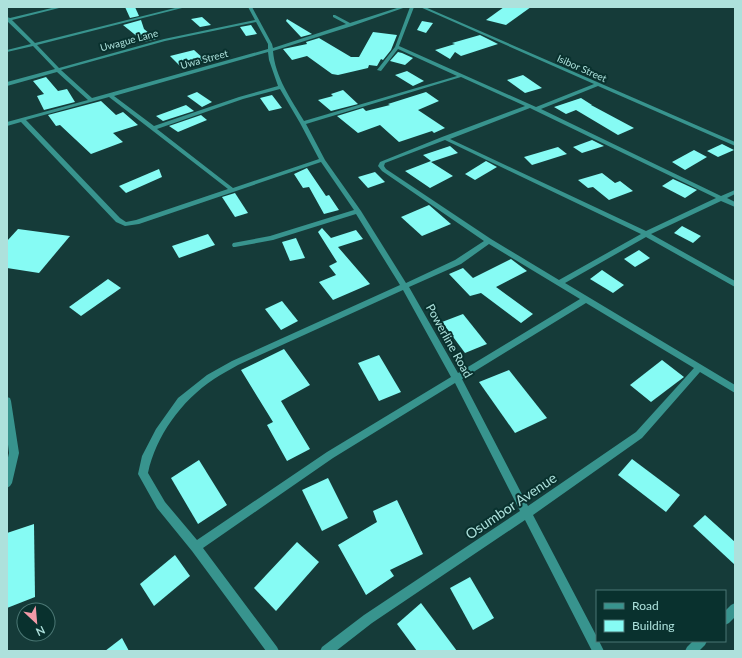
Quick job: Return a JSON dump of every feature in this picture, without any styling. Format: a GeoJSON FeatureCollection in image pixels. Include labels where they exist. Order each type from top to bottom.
{"type":"FeatureCollection","features":[{"type":"Feature","properties":{"kind":"street"},"geometry":{"type":"LineString","coordinates":[[8,19],[61,7]]}},
{"type":"Feature","properties":{"kind":"street"},"geometry":{"type":"LineString","coordinates":[[7,51],[184,7]]}},
{"type":"Feature","properties":{"kind":"street","name":"Powerline Road"},"geometry":{"type":"LineString","coordinates":[[250,7],[270,44],[271,60],[281,87],[303,123],[322,160],[358,211],[404,286],[456,377],[598,651]]}},
{"type":"Feature","properties":{"kind":"street","name":"Uwa Street"},"geometry":{"type":"LineString","coordinates":[[7,124],[270,50],[404,7]]}},
{"type":"Feature","properties":{"kind":"street"},"geometry":{"type":"LineString","coordinates":[[379,70],[397,47],[412,7]]}},
{"type":"Feature","properties":{"kind":"street","name":"Isibor Street"},"geometry":{"type":"LineString","coordinates":[[422,7],[735,144]]}},
{"type":"Feature","properties":{"kind":"street"},"geometry":{"type":"LineString","coordinates":[[334,16],[350,25]]}},
{"type":"Feature","properties":{"kind":"street"},"geometry":{"type":"LineString","coordinates":[[8,19],[57,69],[91,100]]}},
{"type":"Feature","properties":{"kind":"street","name":"Uwague Lane"},"geometry":{"type":"LineString","coordinates":[[7,84],[172,38],[257,22]]}},
{"type":"Feature","properties":{"kind":"street"},"geometry":{"type":"LineString","coordinates":[[397,47],[530,106],[735,205]]}},
{"type":"Feature","properties":{"kind":"street"},"geometry":{"type":"LineString","coordinates":[[303,123],[461,76]]}},
{"type":"Feature","properties":{"kind":"street"},"geometry":{"type":"LineString","coordinates":[[536,109],[598,84]]}},
{"type":"Feature","properties":{"kind":"street"},"geometry":{"type":"LineString","coordinates":[[154,128],[241,98],[281,87]]}},
{"type":"Feature","properties":{"kind":"street"},"geometry":{"type":"LineString","coordinates":[[110,95],[231,189]]}},
{"type":"Feature","properties":{"kind":"street"},"geometry":{"type":"LineString","coordinates":[[530,106],[383,162],[381,166],[384,170],[489,241],[735,389]]}},
{"type":"Feature","properties":{"kind":"street"},"geometry":{"type":"LineString","coordinates":[[22,119],[118,220],[125,224],[137,222],[231,189],[322,160]]}},
{"type":"Feature","properties":{"kind":"street"},"geometry":{"type":"LineString","coordinates":[[444,138],[646,234],[735,284]]}},
{"type":"Feature","properties":{"kind":"street"},"geometry":{"type":"LineString","coordinates":[[559,283],[646,234],[735,192]]}},
{"type":"Feature","properties":{"kind":"street"},"geometry":{"type":"LineString","coordinates":[[235,245],[271,238],[358,211]]}},
{"type":"Feature","properties":{"kind":"street"},"geometry":{"type":"LineString","coordinates":[[273,651],[196,547],[161,505],[143,474],[147,456],[159,432],[181,401],[210,377],[235,363],[458,262],[489,241]]}},
{"type":"Feature","properties":{"kind":"street"},"geometry":{"type":"LineString","coordinates":[[196,547],[330,455],[586,299]]}},
{"type":"Feature","properties":{"kind":"street","name":"Osumbor Avenue"},"geometry":{"type":"LineString","coordinates":[[326,651],[368,619],[527,513],[639,435],[699,368]]}},
{"type":"Feature","properties":{"kind":"street"},"geometry":{"type":"LineString","coordinates":[[7,402],[14,453],[7,483]]}},
{"type":"Feature","properties":{"kind":"street"},"geometry":{"type":"LineString","coordinates":[[726,618],[735,609]]}},
{"type":"Feature","properties":{"kind":"street"},"geometry":{"type":"LineString","coordinates":[[691,651],[701,642]]}},
{"type":"Feature","properties":{"kind":"building"},"geometry":{"type":"Polygon","coordinates":[[[125,7],[135,7],[139,16],[130,18],[125,7]]]}},
{"type":"Feature","properties":{"kind":"building"},"geometry":{"type":"Polygon","coordinates":[[[504,7],[531,7],[506,25],[486,20],[504,7]]]}},
{"type":"Feature","properties":{"kind":"building"},"geometry":{"type":"Polygon","coordinates":[[[202,17],[211,25],[200,27],[191,19],[202,17]]]}},
{"type":"Feature","properties":{"kind":"building"},"geometry":{"type":"Polygon","coordinates":[[[287,19],[312,34],[301,37],[286,21],[287,19]]]}},
{"type":"Feature","properties":{"kind":"building"},"geometry":{"type":"Polygon","coordinates":[[[141,20],[144,29],[156,39],[144,42],[123,25],[141,20]]]}},
{"type":"Feature","properties":{"kind":"building"},"geometry":{"type":"Polygon","coordinates":[[[422,21],[433,23],[426,33],[417,30],[422,21]]]}},
{"type":"Feature","properties":{"kind":"building"},"geometry":{"type":"Polygon","coordinates":[[[251,25],[257,34],[246,36],[240,27],[251,25]]]}},
{"type":"Feature","properties":{"kind":"building"},"geometry":{"type":"Polygon","coordinates":[[[373,32],[397,35],[391,50],[383,60],[381,59],[377,66],[369,65],[368,68],[338,75],[332,74],[307,56],[292,60],[283,49],[307,44],[306,42],[319,38],[351,57],[359,57],[373,32]]]}},
{"type":"Feature","properties":{"kind":"building"},"geometry":{"type":"Polygon","coordinates":[[[480,35],[498,44],[461,56],[455,52],[450,59],[435,50],[455,44],[452,43],[480,35]]]}},
{"type":"Feature","properties":{"kind":"building"},"geometry":{"type":"Polygon","coordinates":[[[194,50],[205,60],[180,66],[170,56],[194,50]]]}},
{"type":"Feature","properties":{"kind":"building"},"geometry":{"type":"Polygon","coordinates":[[[398,52],[413,58],[405,65],[390,61],[398,52]]]}},
{"type":"Feature","properties":{"kind":"building"},"geometry":{"type":"Polygon","coordinates":[[[407,71],[424,81],[413,86],[395,75],[407,71]]]}},
{"type":"Feature","properties":{"kind":"building"},"geometry":{"type":"Polygon","coordinates":[[[523,75],[542,88],[525,93],[507,80],[523,75]]]}},
{"type":"Feature","properties":{"kind":"building"},"geometry":{"type":"Polygon","coordinates":[[[46,77],[58,91],[67,89],[75,102],[44,110],[37,96],[44,94],[33,81],[46,77]]]}},
{"type":"Feature","properties":{"kind":"building"},"geometry":{"type":"Polygon","coordinates":[[[343,90],[358,104],[331,111],[318,100],[333,96],[331,94],[343,90]]]}},
{"type":"Feature","properties":{"kind":"building"},"geometry":{"type":"Polygon","coordinates":[[[197,92],[212,102],[202,107],[187,96],[197,92]]]}},
{"type":"Feature","properties":{"kind":"building"},"geometry":{"type":"Polygon","coordinates":[[[426,92],[439,101],[418,110],[445,128],[434,133],[432,131],[399,142],[380,125],[358,133],[337,116],[363,108],[366,111],[390,105],[388,104],[426,92]]]}},
{"type":"Feature","properties":{"kind":"building"},"geometry":{"type":"Polygon","coordinates":[[[272,95],[282,108],[269,111],[260,98],[272,95]]]}},
{"type":"Feature","properties":{"kind":"building"},"geometry":{"type":"Polygon","coordinates":[[[581,98],[634,128],[618,135],[576,110],[566,114],[554,107],[581,98]]]}},
{"type":"Feature","properties":{"kind":"building"},"geometry":{"type":"Polygon","coordinates":[[[101,101],[116,115],[123,112],[138,125],[113,133],[123,142],[91,154],[60,125],[56,126],[48,115],[101,101]]]}},
{"type":"Feature","properties":{"kind":"building"},"geometry":{"type":"Polygon","coordinates":[[[186,105],[194,111],[163,121],[156,116],[186,105]]]}},
{"type":"Feature","properties":{"kind":"building"},"geometry":{"type":"Polygon","coordinates":[[[201,115],[207,120],[178,132],[169,126],[201,115]]]}},
{"type":"Feature","properties":{"kind":"building"},"geometry":{"type":"Polygon","coordinates":[[[592,140],[604,146],[582,153],[573,147],[592,140]]]}},
{"type":"Feature","properties":{"kind":"building"},"geometry":{"type":"Polygon","coordinates":[[[722,144],[734,150],[718,157],[707,151],[722,144]]]}},
{"type":"Feature","properties":{"kind":"building"},"geometry":{"type":"Polygon","coordinates":[[[450,146],[458,153],[431,162],[453,176],[430,188],[405,171],[431,161],[423,155],[450,146]]]}},
{"type":"Feature","properties":{"kind":"building"},"geometry":{"type":"Polygon","coordinates":[[[558,147],[567,154],[532,165],[524,157],[558,147]]]}},
{"type":"Feature","properties":{"kind":"building"},"geometry":{"type":"Polygon","coordinates":[[[694,150],[707,157],[685,170],[672,162],[694,150]]]}},
{"type":"Feature","properties":{"kind":"building"},"geometry":{"type":"Polygon","coordinates":[[[486,161],[497,167],[475,180],[465,174],[486,161]]]}},
{"type":"Feature","properties":{"kind":"building"},"geometry":{"type":"Polygon","coordinates":[[[307,168],[326,196],[329,195],[339,210],[324,214],[309,187],[303,188],[294,174],[307,168]]]}},
{"type":"Feature","properties":{"kind":"building"},"geometry":{"type":"Polygon","coordinates":[[[159,169],[162,177],[126,193],[119,186],[159,169]]]}},
{"type":"Feature","properties":{"kind":"building"},"geometry":{"type":"Polygon","coordinates":[[[375,172],[385,182],[368,188],[358,177],[375,172]]]}},
{"type":"Feature","properties":{"kind":"building"},"geometry":{"type":"Polygon","coordinates":[[[602,173],[615,183],[620,181],[633,191],[609,200],[593,187],[588,188],[578,180],[602,173]]]}},
{"type":"Feature","properties":{"kind":"building"},"geometry":{"type":"Polygon","coordinates":[[[673,179],[697,190],[685,198],[662,186],[673,179]]]}},
{"type":"Feature","properties":{"kind":"building"},"geometry":{"type":"Polygon","coordinates":[[[235,193],[248,213],[235,217],[222,197],[235,193]]]}},
{"type":"Feature","properties":{"kind":"building"},"geometry":{"type":"Polygon","coordinates":[[[429,205],[451,224],[422,236],[401,217],[429,205]]]}},
{"type":"Feature","properties":{"kind":"building"},"geometry":{"type":"Polygon","coordinates":[[[682,226],[701,236],[693,243],[674,233],[682,226]]]}},
{"type":"Feature","properties":{"kind":"building"},"geometry":{"type":"Polygon","coordinates":[[[322,228],[331,238],[356,230],[363,239],[338,247],[370,284],[333,300],[319,282],[336,275],[329,266],[337,262],[318,232],[322,228]]]}},
{"type":"Feature","properties":{"kind":"building"},"geometry":{"type":"Polygon","coordinates":[[[18,229],[70,236],[39,273],[7,268],[7,241],[18,229]]]}},
{"type":"Feature","properties":{"kind":"building"},"geometry":{"type":"Polygon","coordinates":[[[208,234],[215,245],[179,258],[172,246],[208,234]]]}},
{"type":"Feature","properties":{"kind":"building"},"geometry":{"type":"Polygon","coordinates":[[[296,238],[305,258],[290,261],[282,242],[296,238]]]}},
{"type":"Feature","properties":{"kind":"building"},"geometry":{"type":"Polygon","coordinates":[[[639,250],[650,258],[635,267],[624,259],[639,250]]]}},
{"type":"Feature","properties":{"kind":"building"},"geometry":{"type":"Polygon","coordinates":[[[511,259],[527,271],[496,287],[533,314],[521,323],[481,293],[470,296],[449,274],[463,268],[473,278],[511,259]]]}},
{"type":"Feature","properties":{"kind":"building"},"geometry":{"type":"Polygon","coordinates":[[[602,270],[624,285],[613,293],[590,279],[602,270]]]}},
{"type":"Feature","properties":{"kind":"building"},"geometry":{"type":"Polygon","coordinates":[[[108,279],[121,288],[81,316],[69,307],[108,279]]]}},
{"type":"Feature","properties":{"kind":"building"},"geometry":{"type":"Polygon","coordinates":[[[282,301],[298,321],[281,330],[265,309],[282,301]]]}},
{"type":"Feature","properties":{"kind":"building"},"geometry":{"type":"Polygon","coordinates":[[[463,314],[487,344],[465,353],[442,322],[463,314]]]}},
{"type":"Feature","properties":{"kind":"building"},"geometry":{"type":"Polygon","coordinates":[[[284,349],[310,385],[281,401],[310,449],[287,461],[267,425],[273,422],[241,370],[284,349]]]}},
{"type":"Feature","properties":{"kind":"building"},"geometry":{"type":"Polygon","coordinates":[[[379,355],[401,392],[379,401],[358,363],[379,355]]]}},
{"type":"Feature","properties":{"kind":"building"},"geometry":{"type":"Polygon","coordinates":[[[662,360],[684,377],[651,402],[630,385],[662,360]]]}},
{"type":"Feature","properties":{"kind":"building"},"geometry":{"type":"Polygon","coordinates":[[[509,370],[547,418],[515,433],[479,382],[509,370]]]}},
{"type":"Feature","properties":{"kind":"building"},"geometry":{"type":"Polygon","coordinates":[[[632,459],[680,495],[666,512],[618,475],[632,459]]]}},
{"type":"Feature","properties":{"kind":"building"},"geometry":{"type":"Polygon","coordinates":[[[199,460],[227,505],[198,524],[171,478],[199,460]]]}},
{"type":"Feature","properties":{"kind":"building"},"geometry":{"type":"Polygon","coordinates":[[[328,478],[348,518],[322,531],[302,490],[328,478]]]}},
{"type":"Feature","properties":{"kind":"building"},"geometry":{"type":"Polygon","coordinates":[[[397,500],[423,554],[390,570],[394,576],[366,595],[338,545],[377,522],[373,511],[397,500]]]}},
{"type":"Feature","properties":{"kind":"building"},"geometry":{"type":"Polygon","coordinates":[[[705,515],[735,542],[735,565],[693,526],[705,515]]]}},
{"type":"Feature","properties":{"kind":"building"},"geometry":{"type":"Polygon","coordinates":[[[34,524],[35,597],[22,602],[16,602],[16,604],[7,608],[7,533],[34,524]]]}},
{"type":"Feature","properties":{"kind":"building"},"geometry":{"type":"Polygon","coordinates":[[[297,542],[319,562],[276,611],[254,588],[297,542]]]}},
{"type":"Feature","properties":{"kind":"building"},"geometry":{"type":"Polygon","coordinates":[[[175,555],[190,576],[154,606],[140,584],[175,555]]]}},
{"type":"Feature","properties":{"kind":"building"},"geometry":{"type":"Polygon","coordinates":[[[470,577],[494,618],[473,630],[450,588],[470,577]]]}},
{"type":"Feature","properties":{"kind":"building"},"geometry":{"type":"Polygon","coordinates":[[[421,603],[457,651],[417,651],[397,624],[421,603]]]}},
{"type":"Feature","properties":{"kind":"building"},"geometry":{"type":"Polygon","coordinates":[[[122,638],[129,651],[105,651],[122,638]]]}}]}
